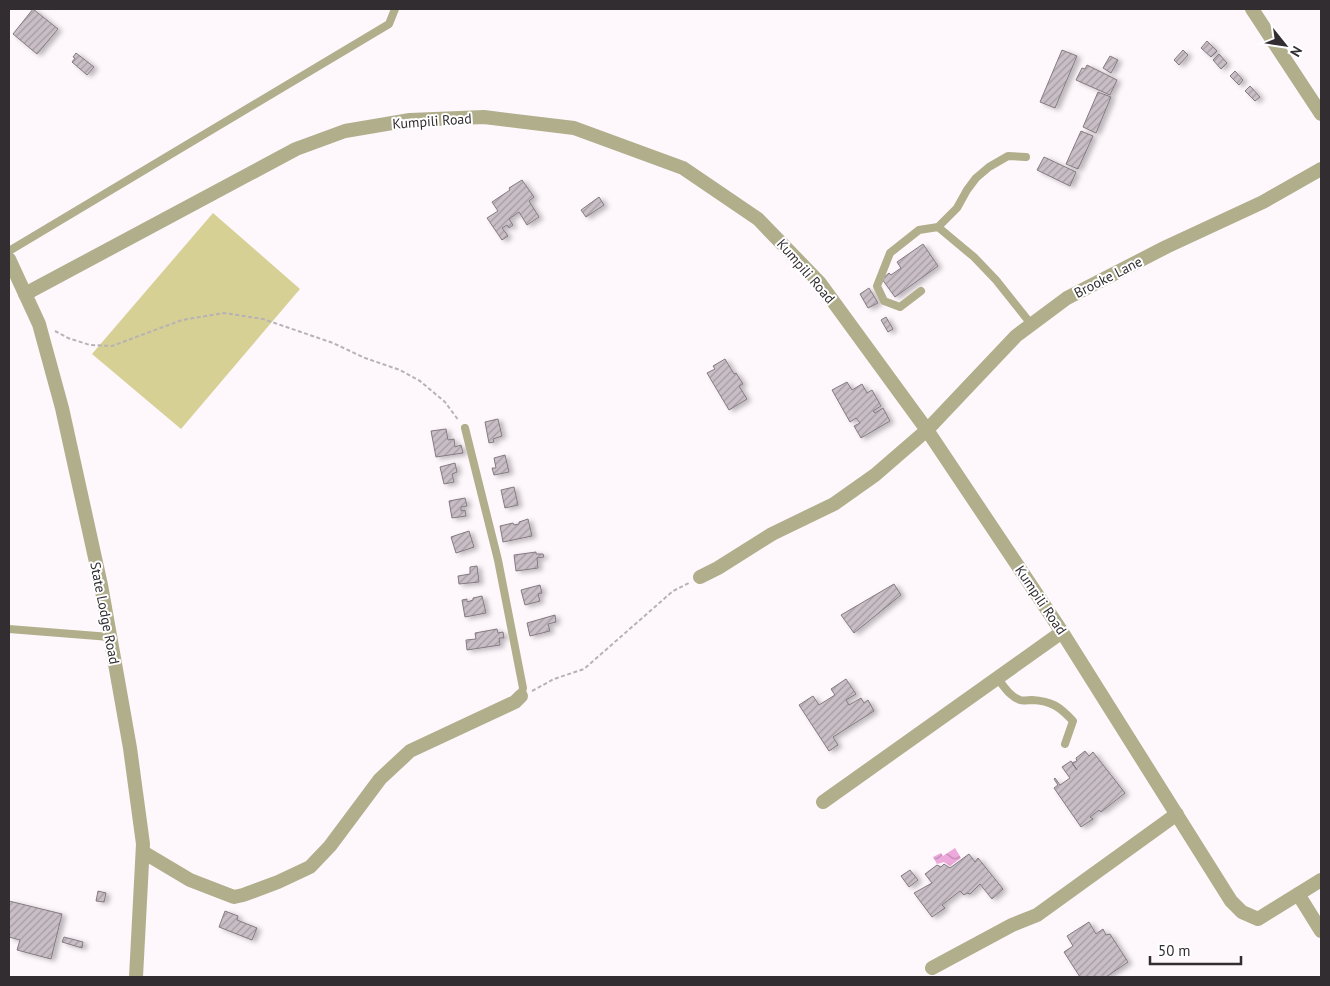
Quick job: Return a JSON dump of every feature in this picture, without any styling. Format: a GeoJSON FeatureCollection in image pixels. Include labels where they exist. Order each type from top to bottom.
{"type":"FeatureCollection","features":[{"type":"Feature","properties":{"kind":"street"},"geometry":{"type":"LineString","coordinates":[[1252,9],[1321,114]]}},
{"type":"Feature","properties":{"kind":"street","name":"Kumpili Road"},"geometry":{"type":"LineString","coordinates":[[25,294],[296,148],[345,131],[410,120],[484,117],[574,128],[683,168],[758,218],[819,282],[927,430],[1062,632],[1232,901],[1242,912],[1258,919],[1321,880]]}},
{"type":"Feature","properties":{"kind":"street","name":"Brooke Lane"},"geometry":{"type":"LineString","coordinates":[[700,577],[718,568],[772,534],[834,504],[875,475],[927,430],[1016,336],[1067,298],[1263,202],[1321,169]]}},
{"type":"Feature","properties":{"kind":"street","name":"State Lodge Road"},"geometry":{"type":"LineString","coordinates":[[9,259],[39,324],[66,427],[102,585],[130,748],[143,844],[136,977]]}},
{"type":"Feature","properties":{"kind":"street"},"geometry":{"type":"LineString","coordinates":[[822,802],[1062,632]]}},
{"type":"Feature","properties":{"kind":"street"},"geometry":{"type":"LineString","coordinates":[[143,852],[190,880],[234,897],[278,882],[310,867],[330,846],[380,779],[410,751],[515,702],[521,696]]}},
{"type":"Feature","properties":{"kind":"street"},"geometry":{"type":"LineString","coordinates":[[932,968],[1012,925],[1037,916],[1177,814]]}},
{"type":"Feature","properties":{"kind":"street"},"geometry":{"type":"LineString","coordinates":[[1298,894],[1321,931]]}},
{"type":"Feature","properties":{"kind":"lane"},"geometry":{"type":"LineString","coordinates":[[9,251],[389,24],[395,9]]}},
{"type":"Feature","properties":{"kind":"lane"},"geometry":{"type":"LineString","coordinates":[[921,291],[900,307],[884,301],[877,286],[890,253],[919,230],[938,227],[956,208],[976,178],[989,167],[1008,156],[1026,157]]}},
{"type":"Feature","properties":{"kind":"lane"},"geometry":{"type":"LineString","coordinates":[[938,227],[968,252],[996,280],[1031,324]]}},
{"type":"Feature","properties":{"kind":"lane"},"geometry":{"type":"LineString","coordinates":[[465,428],[498,560],[523,688],[521,696]]}},
{"type":"Feature","properties":{"kind":"lane"},"geometry":{"type":"LineString","coordinates":[[9,629],[110,637]]}},
{"type":"Feature","properties":{"kind":"lane"},"geometry":{"type":"LineString","coordinates":[[997,678],[1010,694],[1021,700],[1046,702],[1060,708],[1073,721],[1065,744]]}},
{"type":"Feature","properties":{"kind":"path"},"geometry":{"type":"LineString","coordinates":[[39,324],[68,338],[90,345],[112,346],[182,320],[224,313],[263,319],[333,343],[365,358],[400,370],[420,382],[445,402],[465,428]]}},
{"type":"Feature","properties":{"kind":"path"},"geometry":{"type":"LineString","coordinates":[[521,696],[554,679],[584,669],[673,591],[700,577]]}},
{"type":"Feature","properties":{"kind":"shaded area"},"geometry":{"type":"Polygon","coordinates":[[[213,213],[300,289],[181,429],[92,354],[213,213]]]}},
{"type":"Feature","properties":{"kind":"water"},"geometry":{"type":"Polygon","coordinates":[[[955,848],[961,858],[950,866],[944,862],[937,864],[933,857],[941,853],[943,856],[955,848]]]}},
{"type":"Feature","properties":{"kind":"building"},"geometry":{"type":"Polygon","coordinates":[[[33,9],[58,29],[37,54],[13,34],[33,9]]]}},
{"type":"Feature","properties":{"kind":"building"},"geometry":{"type":"Polygon","coordinates":[[[1207,41],[1217,51],[1211,57],[1201,48],[1207,41]]]}},
{"type":"Feature","properties":{"kind":"building"},"geometry":{"type":"Polygon","coordinates":[[[1062,50],[1077,56],[1055,108],[1040,102],[1062,50]]]}},
{"type":"Feature","properties":{"kind":"building"},"geometry":{"type":"Polygon","coordinates":[[[1183,50],[1188,55],[1179,65],[1174,60],[1183,50]]]}},
{"type":"Feature","properties":{"kind":"building"},"geometry":{"type":"Polygon","coordinates":[[[76,53],[94,67],[87,75],[72,62],[76,53]]]}},
{"type":"Feature","properties":{"kind":"building"},"geometry":{"type":"Polygon","coordinates":[[[1219,54],[1227,63],[1221,69],[1213,60],[1219,54]]]}},
{"type":"Feature","properties":{"kind":"building"},"geometry":{"type":"Polygon","coordinates":[[[1110,56],[1118,60],[1111,73],[1103,68],[1110,56]]]}},
{"type":"Feature","properties":{"kind":"building"},"geometry":{"type":"Polygon","coordinates":[[[1087,65],[1117,80],[1110,95],[1076,80],[1082,68],[1085,69],[1087,65]]]}},
{"type":"Feature","properties":{"kind":"building"},"geometry":{"type":"Polygon","coordinates":[[[1235,71],[1243,80],[1239,85],[1230,76],[1235,71]]]}},
{"type":"Feature","properties":{"kind":"building"},"geometry":{"type":"Polygon","coordinates":[[[1250,86],[1260,97],[1255,101],[1245,91],[1250,86]]]}},
{"type":"Feature","properties":{"kind":"building"},"geometry":{"type":"Polygon","coordinates":[[[1098,92],[1111,97],[1096,133],[1083,127],[1098,92]]]}},
{"type":"Feature","properties":{"kind":"building"},"geometry":{"type":"Polygon","coordinates":[[[1081,131],[1093,136],[1078,169],[1066,164],[1081,131]]]}},
{"type":"Feature","properties":{"kind":"building"},"geometry":{"type":"Polygon","coordinates":[[[1044,157],[1076,172],[1070,186],[1037,170],[1044,157]]]}},
{"type":"Feature","properties":{"kind":"building"},"geometry":{"type":"Polygon","coordinates":[[[522,180],[534,197],[529,201],[539,217],[527,225],[519,212],[509,219],[513,225],[509,228],[507,225],[502,228],[508,236],[502,240],[487,218],[498,211],[492,202],[522,180]]]}},
{"type":"Feature","properties":{"kind":"building"},"geometry":{"type":"Polygon","coordinates":[[[599,197],[604,205],[586,217],[581,210],[599,197]]]}},
{"type":"Feature","properties":{"kind":"building"},"geometry":{"type":"Polygon","coordinates":[[[923,244],[938,266],[895,297],[882,279],[889,273],[891,275],[901,268],[897,262],[923,244]]]}},
{"type":"Feature","properties":{"kind":"building"},"geometry":{"type":"Polygon","coordinates":[[[869,288],[878,303],[868,308],[860,294],[869,288]]]}},
{"type":"Feature","properties":{"kind":"building"},"geometry":{"type":"Polygon","coordinates":[[[886,317],[893,329],[888,332],[881,320],[886,317]]]}},
{"type":"Feature","properties":{"kind":"building"},"geometry":{"type":"Polygon","coordinates":[[[725,359],[743,384],[739,386],[747,399],[729,410],[707,373],[715,369],[713,366],[725,359]]]}},
{"type":"Feature","properties":{"kind":"building"},"geometry":{"type":"Polygon","coordinates":[[[847,382],[852,390],[862,384],[867,393],[872,390],[881,406],[873,411],[875,413],[883,408],[890,421],[861,438],[854,426],[860,423],[856,418],[850,422],[832,390],[847,382]]]}},
{"type":"Feature","properties":{"kind":"building"},"geometry":{"type":"Polygon","coordinates":[[[498,419],[502,436],[493,439],[494,442],[489,443],[485,422],[498,419]]]}},
{"type":"Feature","properties":{"kind":"building"},"geometry":{"type":"Polygon","coordinates":[[[446,429],[448,440],[454,439],[455,447],[461,445],[463,453],[436,457],[431,431],[446,429]]]}},
{"type":"Feature","properties":{"kind":"building"},"geometry":{"type":"Polygon","coordinates":[[[505,455],[509,472],[494,475],[492,468],[496,468],[494,458],[505,455]]]}},
{"type":"Feature","properties":{"kind":"building"},"geometry":{"type":"Polygon","coordinates":[[[455,463],[457,472],[452,474],[454,482],[444,484],[440,467],[455,463]]]}},
{"type":"Feature","properties":{"kind":"building"},"geometry":{"type":"Polygon","coordinates":[[[514,487],[518,505],[505,508],[501,490],[514,487]]]}},
{"type":"Feature","properties":{"kind":"building"},"geometry":{"type":"Polygon","coordinates":[[[465,498],[467,506],[461,507],[461,511],[465,510],[466,516],[452,518],[449,501],[465,498]]]}},
{"type":"Feature","properties":{"kind":"building"},"geometry":{"type":"Polygon","coordinates":[[[528,519],[532,536],[503,542],[500,526],[513,523],[514,525],[519,524],[519,522],[528,519]]]}},
{"type":"Feature","properties":{"kind":"building"},"geometry":{"type":"Polygon","coordinates":[[[469,531],[474,547],[456,553],[451,537],[469,531]]]}},
{"type":"Feature","properties":{"kind":"building"},"geometry":{"type":"Polygon","coordinates":[[[536,552],[536,554],[543,554],[544,557],[537,558],[538,568],[516,571],[514,555],[536,552]]]}},
{"type":"Feature","properties":{"kind":"building"},"geometry":{"type":"Polygon","coordinates":[[[477,566],[479,582],[459,584],[458,576],[470,574],[470,567],[477,566]]]}},
{"type":"Feature","properties":{"kind":"building"},"geometry":{"type":"Polygon","coordinates":[[[894,584],[901,595],[854,633],[841,615],[894,584]]]}},
{"type":"Feature","properties":{"kind":"building"},"geometry":{"type":"Polygon","coordinates":[[[540,585],[542,593],[538,594],[540,601],[525,605],[521,590],[540,585]]]}},
{"type":"Feature","properties":{"kind":"building"},"geometry":{"type":"Polygon","coordinates":[[[482,596],[486,613],[465,617],[462,600],[467,599],[467,602],[482,596]]]}},
{"type":"Feature","properties":{"kind":"building"},"geometry":{"type":"Polygon","coordinates":[[[555,615],[556,622],[548,624],[550,631],[530,636],[527,623],[555,615]]]}},
{"type":"Feature","properties":{"kind":"building"},"geometry":{"type":"Polygon","coordinates":[[[497,629],[498,633],[503,632],[504,638],[499,638],[500,645],[467,650],[466,640],[476,639],[475,633],[497,629]]]}},
{"type":"Feature","properties":{"kind":"building"},"geometry":{"type":"Polygon","coordinates":[[[846,679],[856,694],[846,700],[849,705],[861,698],[864,703],[868,700],[874,711],[833,737],[838,745],[829,751],[799,705],[813,696],[819,705],[835,695],[831,689],[846,679]]]}},
{"type":"Feature","properties":{"kind":"building"},"geometry":{"type":"Polygon","coordinates":[[[1085,751],[1089,756],[1093,752],[1125,793],[1101,812],[1099,810],[1090,817],[1093,819],[1081,827],[1054,788],[1058,785],[1055,778],[1060,785],[1070,778],[1062,767],[1071,761],[1072,763],[1077,761],[1076,758],[1085,751]]]}},
{"type":"Feature","properties":{"kind":"building"},"geometry":{"type":"Polygon","coordinates":[[[969,854],[975,862],[978,858],[1003,889],[992,899],[980,884],[970,894],[964,895],[960,891],[942,905],[945,908],[932,917],[914,893],[932,883],[925,874],[937,865],[941,867],[944,864],[950,868],[969,854]]]}},
{"type":"Feature","properties":{"kind":"building"},"geometry":{"type":"Polygon","coordinates":[[[910,870],[918,880],[909,887],[901,876],[910,870]]]}},
{"type":"Feature","properties":{"kind":"building"},"geometry":{"type":"Polygon","coordinates":[[[98,891],[106,893],[104,902],[96,901],[98,891]]]}},
{"type":"Feature","properties":{"kind":"building"},"geometry":{"type":"Polygon","coordinates":[[[9,901],[62,914],[51,959],[17,950],[20,940],[9,937],[9,901]]]}},
{"type":"Feature","properties":{"kind":"building"},"geometry":{"type":"Polygon","coordinates":[[[225,911],[238,916],[237,920],[257,928],[252,940],[219,927],[225,911]]]}},
{"type":"Feature","properties":{"kind":"building"},"geometry":{"type":"Polygon","coordinates":[[[1089,922],[1096,934],[1103,929],[1106,935],[1110,934],[1128,962],[1106,977],[1080,977],[1064,952],[1073,946],[1067,936],[1089,922]]]}},
{"type":"Feature","properties":{"kind":"building"},"geometry":{"type":"Polygon","coordinates":[[[64,937],[83,942],[82,948],[62,942],[64,937]]]}}]}
